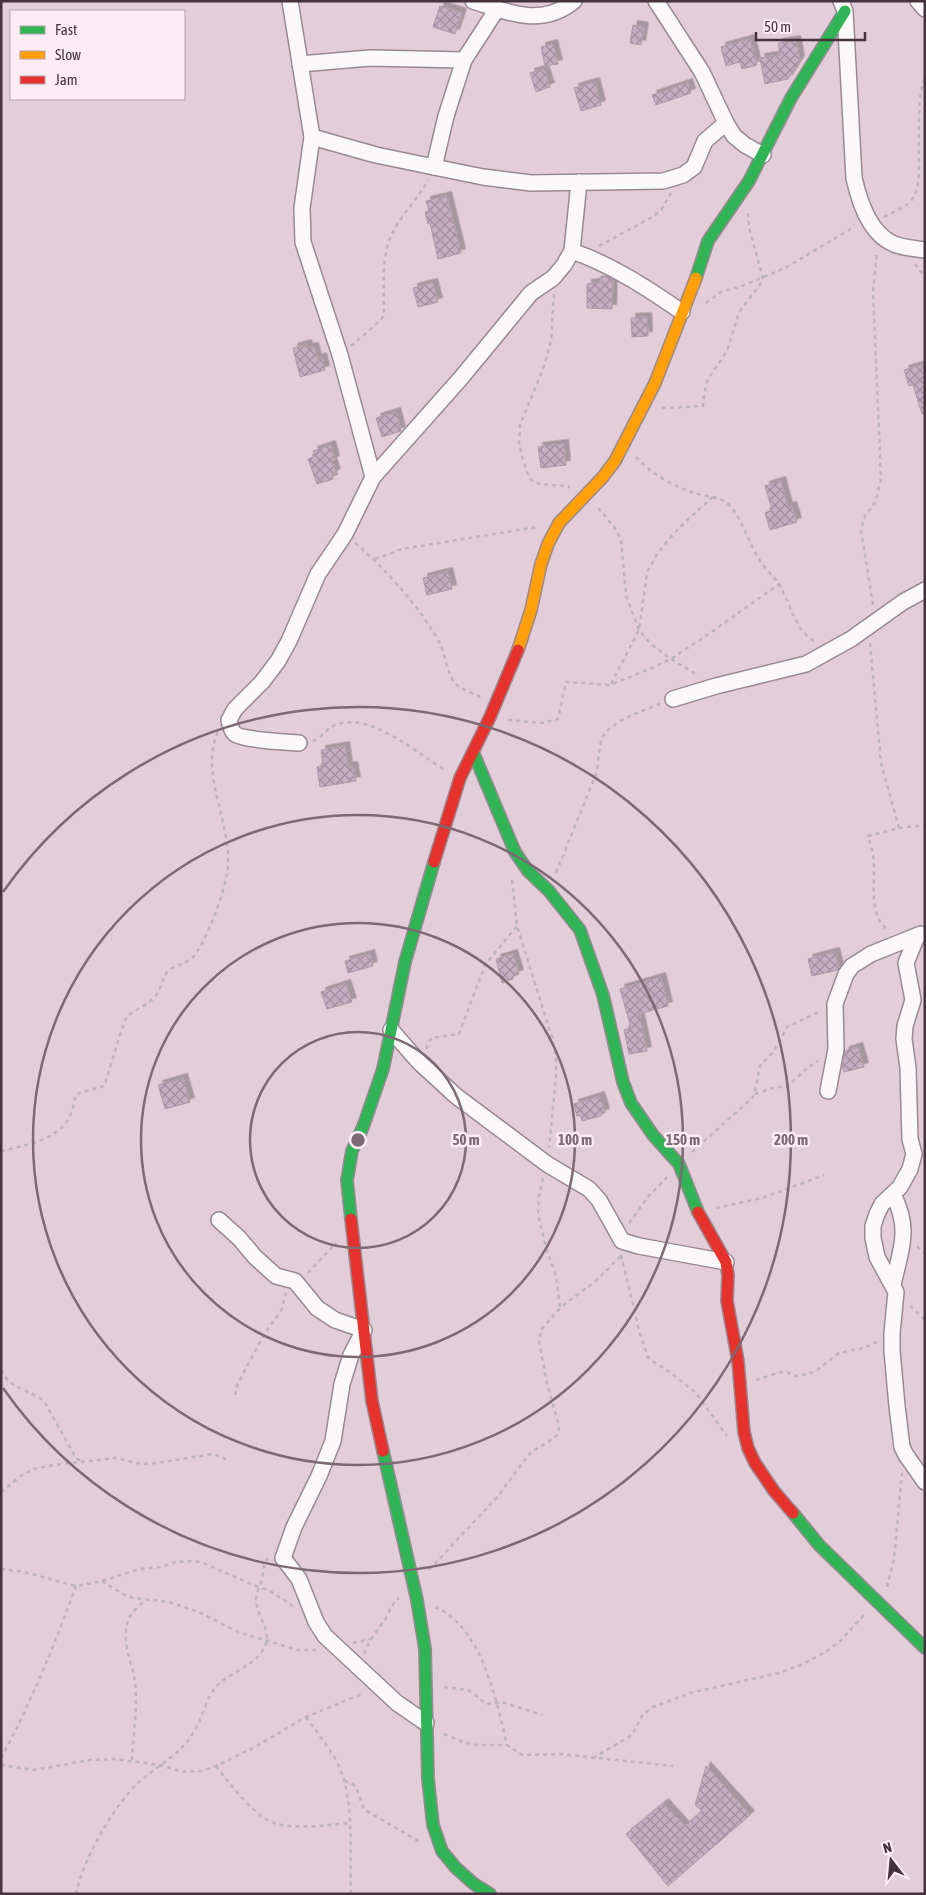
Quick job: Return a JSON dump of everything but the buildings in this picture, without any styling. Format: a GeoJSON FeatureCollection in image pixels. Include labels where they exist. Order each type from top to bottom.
{"type":"FeatureCollection","features":[{"type":"Feature","properties":{"kind":"street"},"geometry":{"type":"LineString","coordinates":[[290,1],[312,137],[302,208],[304,242],[340,355],[373,477]]}},
{"type":"Feature","properties":{"kind":"street"},"geometry":{"type":"LineString","coordinates":[[472,1],[524,16],[550,15],[563,10],[574,1]]}},
{"type":"Feature","properties":{"kind":"street"},"geometry":{"type":"LineString","coordinates":[[656,1],[702,72],[734,136],[763,155]]}},
{"type":"Feature","properties":{"kind":"street"},"geometry":{"type":"LineString","coordinates":[[918,1],[925,9]]}},
{"type":"Feature","properties":{"kind":"street"},"geometry":{"type":"LineString","coordinates":[[490,1894],[474,1884],[456,1868],[442,1851],[436,1838],[430,1804],[425,1649],[417,1600],[372,1401],[347,1180],[352,1150],[374,1098],[383,1070],[405,962],[451,803],[460,778],[490,718],[518,651],[531,610],[540,564],[548,544],[559,523],[606,472],[642,411],[696,278],[708,241],[749,181],[791,98],[843,6]]}},
{"type":"Feature","properties":{"kind":"street"},"geometry":{"type":"LineString","coordinates":[[843,6],[854,178],[858,195],[876,229],[891,243],[902,247],[925,250]]}},
{"type":"Feature","properties":{"kind":"street"},"geometry":{"type":"LineString","coordinates":[[434,168],[446,116],[464,60],[484,26],[497,9]]}},
{"type":"Feature","properties":{"kind":"street"},"geometry":{"type":"LineString","coordinates":[[300,64],[370,58],[464,60]]}},
{"type":"Feature","properties":{"kind":"street"},"geometry":{"type":"LineString","coordinates":[[312,137],[376,155],[483,177],[531,183],[663,181],[683,175],[694,167],[705,141],[726,123]]}},
{"type":"Feature","properties":{"kind":"street"},"geometry":{"type":"LineString","coordinates":[[578,253],[579,182]]}},
{"type":"Feature","properties":{"kind":"street"},"geometry":{"type":"LineString","coordinates":[[578,253],[621,272],[682,312]]}},
{"type":"Feature","properties":{"kind":"street"},"geometry":{"type":"LineString","coordinates":[[299,743],[245,738],[235,734],[228,720],[278,661],[289,641],[318,574],[345,534],[373,477],[410,433],[461,378],[531,293],[553,278],[564,264],[578,253]]}},
{"type":"Feature","properties":{"kind":"street"},"geometry":{"type":"LineString","coordinates":[[673,699],[716,686],[806,664],[833,649],[903,602],[925,590]]}},
{"type":"Feature","properties":{"kind":"street"},"geometry":{"type":"LineString","coordinates":[[473,752],[515,852],[528,871],[549,891],[580,930],[603,995],[623,1082],[631,1103],[653,1136],[679,1164],[697,1212],[726,1262],[728,1275],[727,1301],[741,1387],[744,1432],[748,1448],[755,1463],[774,1490],[819,1545],[925,1648]]}},
{"type":"Feature","properties":{"kind":"street"},"geometry":{"type":"LineString","coordinates":[[828,1091],[836,1049],[835,1004],[846,974],[852,966],[871,954],[915,936]]}},
{"type":"Feature","properties":{"kind":"street"},"geometry":{"type":"LineString","coordinates":[[915,936],[906,964],[913,1000],[905,1026],[904,1039],[908,1068],[910,1139],[914,1154],[910,1169],[900,1187],[882,1204],[876,1214],[873,1238],[877,1257],[896,1292],[892,1332],[902,1447],[925,1482]]}},
{"type":"Feature","properties":{"kind":"street"},"geometry":{"type":"LineString","coordinates":[[391,1030],[419,1062],[456,1096],[547,1164],[589,1188],[599,1200],[623,1245],[726,1262]]}},
{"type":"Feature","properties":{"kind":"street"},"geometry":{"type":"LineString","coordinates":[[893,1194],[899,1206],[904,1229],[893,1284]]}},
{"type":"Feature","properties":{"kind":"street"},"geometry":{"type":"LineString","coordinates":[[219,1220],[239,1238],[255,1258],[276,1276],[295,1281],[317,1308],[335,1320],[364,1330]]}},
{"type":"Feature","properties":{"kind":"street"},"geometry":{"type":"LineString","coordinates":[[364,1330],[350,1355],[342,1384],[333,1441],[319,1476],[294,1527],[283,1558],[298,1580],[316,1622],[325,1636],[397,1704],[426,1723]]}},
{"type":"Feature","properties":{"kind":"path"},"geometry":{"type":"LineString","coordinates":[[899,828],[881,763],[872,624],[861,530],[865,516],[876,501],[881,478],[873,292],[876,229],[913,199],[915,193],[919,167],[921,88],[925,76]]}},
{"type":"Feature","properties":{"kind":"path"},"geometry":{"type":"LineString","coordinates":[[340,355],[380,321],[384,315],[384,266],[387,249],[394,230],[423,189],[434,168]]}},
{"type":"Feature","properties":{"kind":"path"},"geometry":{"type":"LineString","coordinates":[[578,253],[605,242],[654,216],[661,210],[683,175]]}},
{"type":"Feature","properties":{"kind":"path"},"geometry":{"type":"LineString","coordinates":[[700,307],[721,292],[763,278],[804,258],[849,230],[865,210]]}},
{"type":"Feature","properties":{"kind":"path"},"geometry":{"type":"LineString","coordinates":[[642,411],[680,406],[702,406],[708,378],[726,350],[739,312],[757,290],[763,278],[751,235],[748,212]]}},
{"type":"Feature","properties":{"kind":"path"},"geometry":{"type":"LineString","coordinates":[[553,278],[554,307],[551,341],[543,369],[520,425],[519,442],[525,470],[534,482],[544,486],[568,487],[586,495],[608,519],[621,539],[626,595],[639,630],[651,644],[671,659],[716,686]]}},
{"type":"Feature","properties":{"kind":"path"},"geometry":{"type":"LineString","coordinates":[[624,443],[644,466],[656,475],[694,493],[725,502],[736,514],[758,558],[779,584],[800,627],[812,640],[833,649]]}},
{"type":"Feature","properties":{"kind":"path"},"geometry":{"type":"LineString","coordinates":[[610,685],[639,630],[650,564],[666,543],[713,497]]}},
{"type":"Feature","properties":{"kind":"path"},"geometry":{"type":"LineString","coordinates":[[375,559],[402,549],[427,544],[559,523]]}},
{"type":"Feature","properties":{"kind":"path"},"geometry":{"type":"LineString","coordinates":[[345,534],[375,559],[422,617],[441,647],[452,680],[466,691],[496,704]]}},
{"type":"Feature","properties":{"kind":"path"},"geometry":{"type":"LineString","coordinates":[[490,718],[525,722],[550,722],[558,719],[566,682],[610,685],[671,659],[779,584]]}},
{"type":"Feature","properties":{"kind":"path"},"geometry":{"type":"LineString","coordinates":[[549,891],[596,774],[600,745],[605,733],[614,725],[629,717],[673,699]]}},
{"type":"Feature","properties":{"kind":"path"},"geometry":{"type":"LineString","coordinates":[[1,1151],[24,1146],[55,1132],[66,1123],[73,1108],[76,1094],[104,1086],[126,1018],[152,1000],[158,993],[168,970],[184,964],[201,948],[223,892],[227,875],[229,858],[216,794],[211,754],[217,734],[228,720]]}},
{"type":"Feature","properties":{"kind":"path"},"geometry":{"type":"LineString","coordinates":[[299,743],[313,741],[336,725],[353,723],[390,734],[460,778]]}},
{"type":"Feature","properties":{"kind":"path"},"geometry":{"type":"LineString","coordinates":[[915,936],[886,929],[879,917],[875,905],[873,855],[868,836],[899,828],[925,825]]}},
{"type":"Feature","properties":{"kind":"path"},"geometry":{"type":"LineString","coordinates":[[512,879],[512,895],[517,926],[553,1042],[556,1060],[547,1164],[539,1196],[538,1215],[547,1251],[556,1275],[561,1308]]}},
{"type":"Feature","properties":{"kind":"path"},"geometry":{"type":"LineString","coordinates":[[419,1062],[431,1038],[460,1034],[486,964],[517,926]]}},
{"type":"Feature","properties":{"kind":"path"},"geometry":{"type":"LineString","coordinates":[[754,1095],[760,1066],[774,1051],[784,1030],[835,1004]]}},
{"type":"Feature","properties":{"kind":"path"},"geometry":{"type":"LineString","coordinates":[[360,1669],[364,1652],[387,1617],[393,1604],[413,1586],[498,1496],[531,1452],[557,1435],[559,1429],[558,1422],[547,1384],[539,1342],[542,1330],[561,1308],[597,1280],[623,1245],[648,1197],[679,1164],[754,1095],[776,1087],[787,1087],[806,1069],[836,1049]]}},
{"type":"Feature","properties":{"kind":"path"},"geometry":{"type":"LineString","coordinates":[[697,1212],[762,1198],[824,1176]]}},
{"type":"Feature","properties":{"kind":"path"},"geometry":{"type":"LineString","coordinates":[[236,1395],[235,1390],[245,1370],[265,1333],[282,1309],[288,1287],[312,1270],[338,1239]]}},
{"type":"Feature","properties":{"kind":"path"},"geometry":{"type":"LineString","coordinates":[[623,1245],[640,1334],[648,1357],[696,1393],[729,1439]]}},
{"type":"Feature","properties":{"kind":"path"},"geometry":{"type":"LineString","coordinates":[[741,1387],[774,1373],[787,1372],[800,1376],[807,1374],[816,1370],[838,1353],[863,1348],[892,1332]]}},
{"type":"Feature","properties":{"kind":"path"},"geometry":{"type":"LineString","coordinates":[[1,1370],[4,1377],[16,1387],[36,1395],[44,1401],[76,1458],[82,1461]]}},
{"type":"Feature","properties":{"kind":"path"},"geometry":{"type":"LineString","coordinates":[[1,1492],[22,1475],[33,1469],[82,1461],[116,1458],[141,1464],[213,1454],[230,1461]]}},
{"type":"Feature","properties":{"kind":"path"},"geometry":{"type":"LineString","coordinates":[[593,1758],[632,1735],[642,1716],[653,1708],[690,1693],[779,1673],[811,1660],[840,1641],[860,1618],[878,1603],[887,1587],[894,1560],[902,1472]]}},
{"type":"Feature","properties":{"kind":"path"},"geometry":{"type":"LineString","coordinates":[[76,1894],[86,1863],[111,1817],[137,1783],[183,1746],[192,1735],[216,1687],[260,1655],[267,1640],[256,1599],[264,1564],[268,1558],[274,1556],[283,1558]]}},
{"type":"Feature","properties":{"kind":"path"},"geometry":{"type":"LineString","coordinates":[[1,1569],[24,1572],[76,1586],[102,1581],[135,1570],[192,1560],[278,1594],[296,1608]]}},
{"type":"Feature","properties":{"kind":"path"},"geometry":{"type":"LineString","coordinates":[[102,1581],[123,1594],[182,1606],[210,1616],[232,1630],[298,1650],[336,1648]]}},
{"type":"Feature","properties":{"kind":"path"},"geometry":{"type":"LineString","coordinates":[[1,1758],[36,1685],[76,1586]]}},
{"type":"Feature","properties":{"kind":"path"},"geometry":{"type":"LineString","coordinates":[[132,1760],[136,1698],[126,1632],[131,1614],[146,1600]]}},
{"type":"Feature","properties":{"kind":"path"},"geometry":{"type":"LineString","coordinates":[[417,1600],[449,1614],[463,1626],[473,1640],[496,1703],[507,1745]]}},
{"type":"Feature","properties":{"kind":"path"},"geometry":{"type":"LineString","coordinates":[[426,1682],[445,1688],[467,1690],[486,1704],[508,1703],[542,1715]]}},
{"type":"Feature","properties":{"kind":"path"},"geometry":{"type":"LineString","coordinates":[[1,1765],[34,1770],[90,1760],[132,1760],[190,1772],[201,1771],[216,1766],[255,1747],[306,1717],[379,1687]]}},
{"type":"Feature","properties":{"kind":"path"},"geometry":{"type":"LineString","coordinates":[[306,1717],[333,1754],[344,1781],[348,1802],[351,1894]]}},
{"type":"Feature","properties":{"kind":"path"},"geometry":{"type":"LineString","coordinates":[[426,1723],[447,1736],[463,1742],[476,1745],[507,1745],[522,1755],[560,1754],[673,1766]]}},
{"type":"Feature","properties":{"kind":"path"},"geometry":{"type":"LineString","coordinates":[[216,1766],[230,1784],[259,1813],[271,1822],[307,1826],[349,1822]]}},
{"type":"Feature","properties":{"kind":"path"},"geometry":{"type":"LineString","coordinates":[[344,1781],[357,1787],[362,1805],[366,1810],[420,1842]]}},
{"type":"Feature","properties":{"kind":"traffic: fast"},"geometry":{"type":"LineString","coordinates":[[696,278],[708,241],[749,181],[791,98],[845,11]]}},
{"type":"Feature","properties":{"kind":"traffic: fast"},"geometry":{"type":"LineString","coordinates":[[473,752],[515,852],[528,871],[549,891],[580,930],[603,995],[623,1082],[631,1103],[653,1135],[679,1164],[698,1212]]}},
{"type":"Feature","properties":{"kind":"traffic: fast"},"geometry":{"type":"LineString","coordinates":[[351,1219],[347,1180],[352,1151],[363,1127],[383,1069],[405,962],[434,862]]}},
{"type":"Feature","properties":{"kind":"traffic: fast"},"geometry":{"type":"LineString","coordinates":[[383,1451],[417,1600],[425,1649],[428,1779],[433,1825],[442,1851],[456,1868],[474,1884],[490,1894]]}},
{"type":"Feature","properties":{"kind":"traffic: fast"},"geometry":{"type":"LineString","coordinates":[[793,1513],[819,1545],[925,1648]]}},
{"type":"Feature","properties":{"kind":"traffic: slow"},"geometry":{"type":"LineString","coordinates":[[518,650],[531,610],[541,564],[548,544],[559,523],[602,478],[615,461],[655,383],[696,278]]}},
{"type":"Feature","properties":{"kind":"traffic: jam"},"geometry":{"type":"LineString","coordinates":[[434,862],[460,778],[490,717],[518,650]]}},
{"type":"Feature","properties":{"kind":"traffic: jam"},"geometry":{"type":"LineString","coordinates":[[698,1212],[726,1262],[728,1275],[727,1301],[738,1361],[744,1432],[748,1448],[755,1463],[774,1491],[793,1513]]}},
{"type":"Feature","properties":{"kind":"traffic: jam"},"geometry":{"type":"LineString","coordinates":[[351,1219],[372,1401],[383,1451]]}}]}
